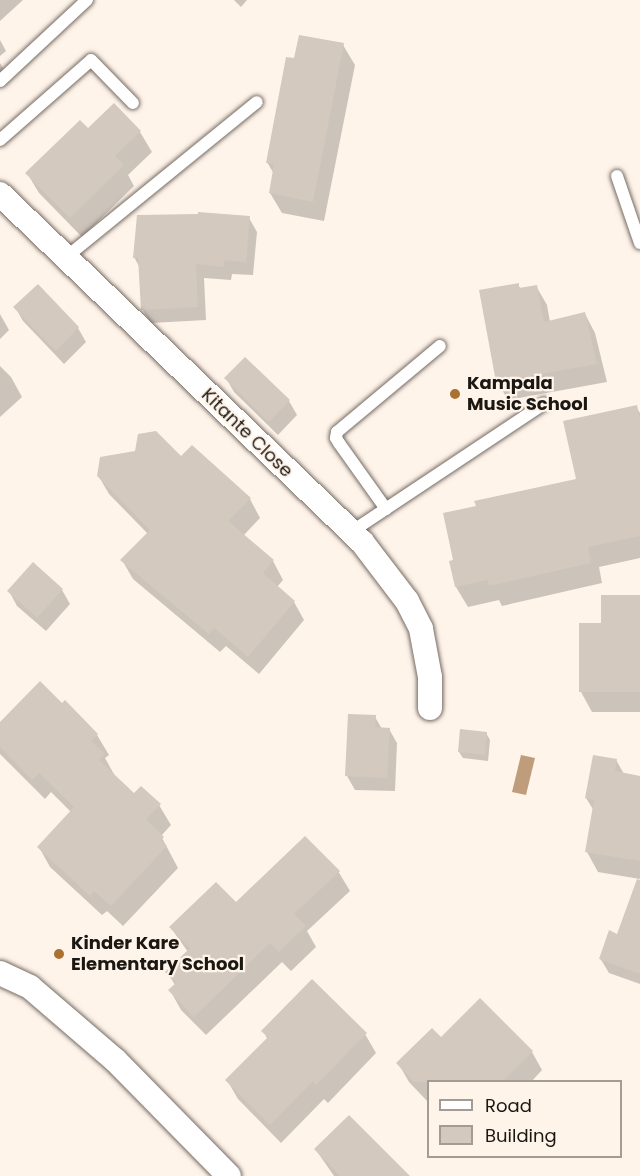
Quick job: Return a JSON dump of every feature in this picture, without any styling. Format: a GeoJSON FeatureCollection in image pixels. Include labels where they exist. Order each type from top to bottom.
{"type":"FeatureCollection","features":[{"type":"Feature","properties":{"kind":"street","name":"Kitante Close"},"geometry":{"type":"LineString","coordinates":[[0,194],[351,532],[407,601],[421,629],[430,677],[430,708]]}},
{"type":"Feature","properties":{"kind":"street"},"geometry":{"type":"LineString","coordinates":[[0,973],[30,987],[116,1061],[229,1176]]}},
{"type":"Feature","properties":{"kind":"lane"},"geometry":{"type":"LineString","coordinates":[[0,81],[87,0]]}},
{"type":"Feature","properties":{"kind":"lane"},"geometry":{"type":"LineString","coordinates":[[0,140],[91,60],[133,103]]}},
{"type":"Feature","properties":{"kind":"lane"},"geometry":{"type":"LineString","coordinates":[[65,258],[257,102]]}},
{"type":"Feature","properties":{"kind":"lane"},"geometry":{"type":"LineString","coordinates":[[617,176],[640,243]]}},
{"type":"Feature","properties":{"kind":"lane"},"geometry":{"type":"LineString","coordinates":[[386,509],[339,443],[336,438],[337,432],[440,346]]}},
{"type":"Feature","properties":{"kind":"lane"},"geometry":{"type":"LineString","coordinates":[[351,532],[544,404]]}},
{"type":"Feature","properties":{"kind":"shaded area"},"geometry":{"type":"Polygon","coordinates":[[[521,755],[535,758],[526,795],[512,792],[521,755]]]}},
{"type":"Feature","properties":{"kind":"building"},"geometry":{"type":"Polygon","coordinates":[[[299,35],[344,43],[313,202],[269,193],[274,164],[266,163],[286,57],[294,58],[299,35]]]}},
{"type":"Feature","properties":{"kind":"building"},"geometry":{"type":"Polygon","coordinates":[[[114,103],[141,131],[115,156],[124,165],[70,218],[25,173],[80,120],[88,128],[114,103]]]}},
{"type":"Feature","properties":{"kind":"building"},"geometry":{"type":"Polygon","coordinates":[[[198,212],[250,216],[246,262],[224,260],[224,267],[196,264],[198,307],[141,310],[138,258],[133,258],[137,215],[198,214],[198,212]]]}},
{"type":"Feature","properties":{"kind":"building"},"geometry":{"type":"Polygon","coordinates":[[[519,283],[519,288],[537,285],[544,322],[585,312],[597,364],[496,382],[479,290],[519,283]]]}},
{"type":"Feature","properties":{"kind":"building"},"geometry":{"type":"Polygon","coordinates":[[[38,284],[79,327],[56,351],[13,307],[38,284]]]}},
{"type":"Feature","properties":{"kind":"building"},"geometry":{"type":"Polygon","coordinates":[[[245,357],[290,400],[269,422],[224,378],[245,357]]]}},
{"type":"Feature","properties":{"kind":"building"},"geometry":{"type":"Polygon","coordinates":[[[637,405],[640,418],[640,536],[588,547],[591,563],[489,586],[488,580],[455,587],[449,561],[453,560],[443,513],[476,506],[474,501],[576,479],[563,421],[637,405]]]}},
{"type":"Feature","properties":{"kind":"building"},"geometry":{"type":"Polygon","coordinates":[[[156,431],[181,456],[192,445],[251,498],[228,521],[274,560],[263,573],[295,601],[248,657],[214,628],[209,634],[120,560],[150,530],[97,476],[100,457],[135,451],[138,434],[156,431]]]}},
{"type":"Feature","properties":{"kind":"building"},"geometry":{"type":"Polygon","coordinates":[[[33,562],[63,589],[37,618],[7,591],[33,562]]]}},
{"type":"Feature","properties":{"kind":"building"},"geometry":{"type":"Polygon","coordinates":[[[601,595],[640,595],[640,692],[579,692],[579,623],[601,623],[601,595]]]}},
{"type":"Feature","properties":{"kind":"building"},"geometry":{"type":"Polygon","coordinates":[[[40,681],[62,703],[65,700],[98,734],[91,741],[105,754],[99,760],[134,793],[141,786],[161,804],[146,819],[164,837],[161,840],[167,846],[111,906],[94,891],[90,896],[37,847],[74,807],[39,773],[32,780],[0,747],[0,722],[40,681]]]}},
{"type":"Feature","properties":{"kind":"building"},"geometry":{"type":"Polygon","coordinates":[[[348,714],[376,715],[375,727],[390,728],[387,778],[345,776],[348,714]]]}},
{"type":"Feature","properties":{"kind":"building"},"geometry":{"type":"Polygon","coordinates":[[[460,729],[487,732],[485,755],[458,752],[460,729]]]}},
{"type":"Feature","properties":{"kind":"building"},"geometry":{"type":"Polygon","coordinates":[[[593,755],[617,759],[615,771],[640,776],[640,861],[585,852],[594,800],[585,798],[593,755]]]}},
{"type":"Feature","properties":{"kind":"building"},"geometry":{"type":"Polygon","coordinates":[[[305,836],[340,871],[294,914],[306,926],[279,952],[270,943],[194,1017],[168,990],[176,983],[165,972],[190,948],[169,927],[216,882],[236,902],[305,836]]]}},
{"type":"Feature","properties":{"kind":"building"},"geometry":{"type":"Polygon","coordinates":[[[637,879],[640,880],[640,974],[599,959],[609,930],[617,934],[637,879]]]}},
{"type":"Feature","properties":{"kind":"building"},"geometry":{"type":"Polygon","coordinates":[[[312,979],[367,1033],[316,1085],[313,1081],[270,1125],[225,1080],[268,1037],[261,1031],[312,979]]]}},
{"type":"Feature","properties":{"kind":"building"},"geometry":{"type":"Polygon","coordinates":[[[480,998],[533,1051],[504,1080],[414,1082],[396,1063],[432,1028],[441,1037],[480,998]]]}},
{"type":"Feature","properties":{"kind":"building"},"geometry":{"type":"Polygon","coordinates":[[[349,1115],[410,1176],[340,1176],[314,1149],[349,1115]]]}},
{"type":"Feature","properties":{"kind":"place","name":"Kampala Music School"},"geometry":{"type":"Point","coordinates":[455,394]}},
{"type":"Feature","properties":{"kind":"place","name":"Kinder Kare Elementary School"},"geometry":{"type":"Point","coordinates":[59,954]}}]}
